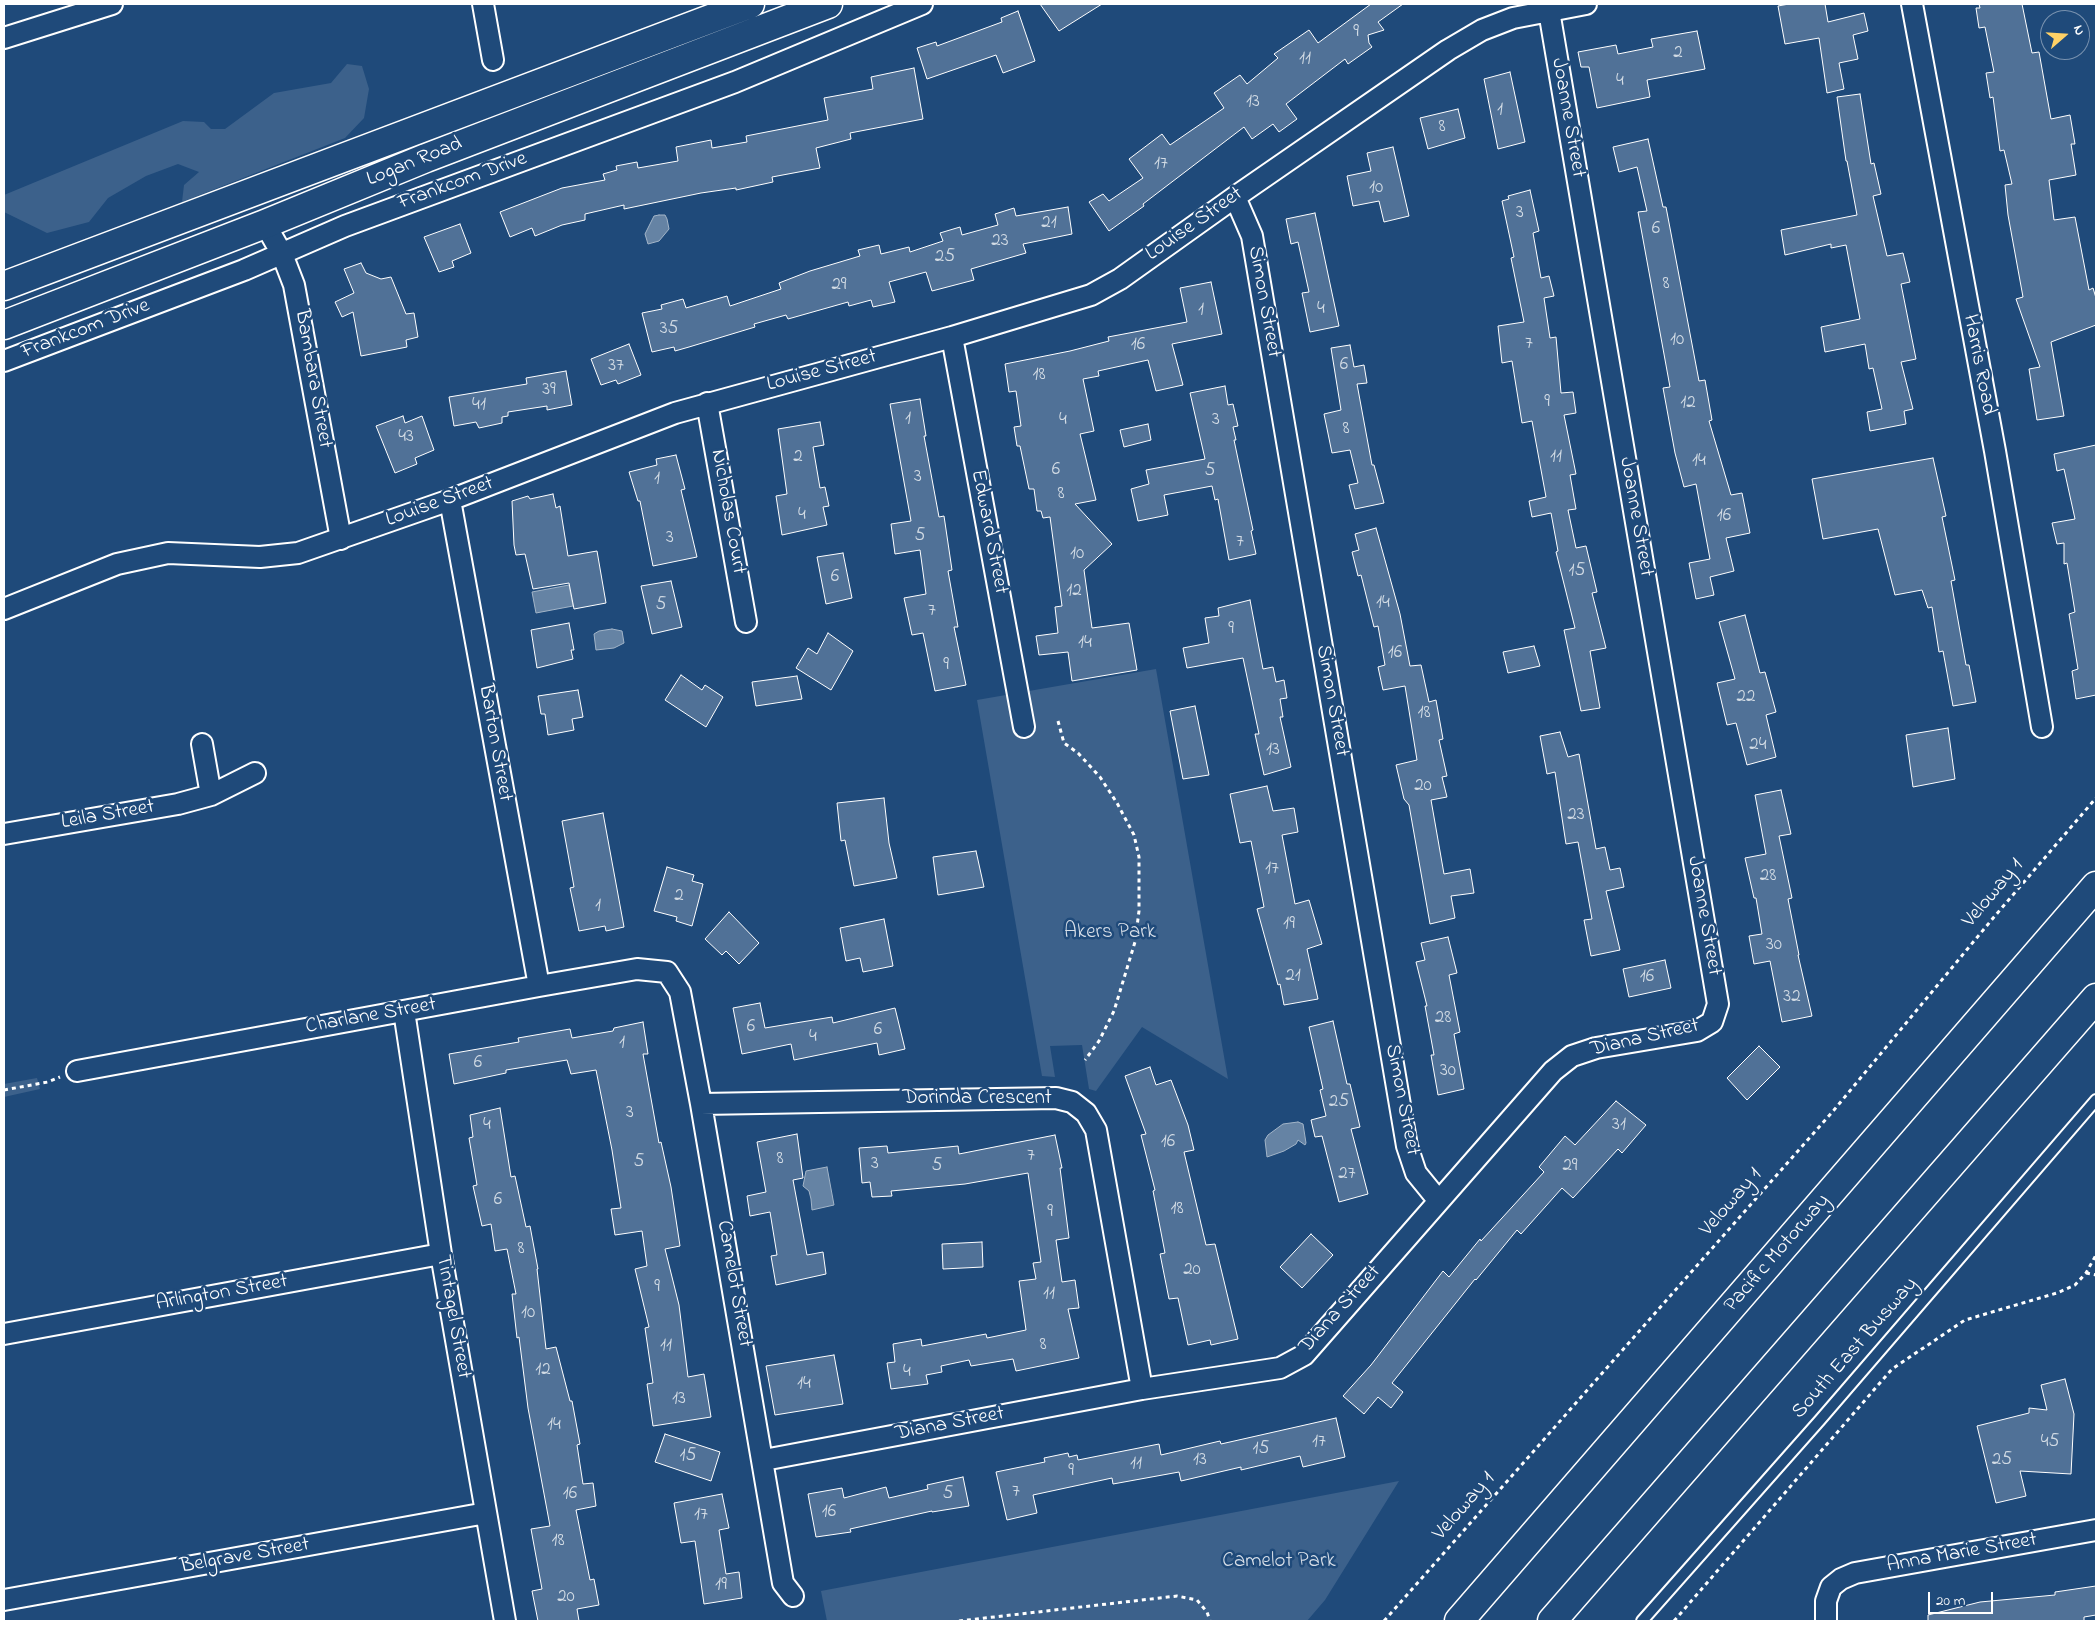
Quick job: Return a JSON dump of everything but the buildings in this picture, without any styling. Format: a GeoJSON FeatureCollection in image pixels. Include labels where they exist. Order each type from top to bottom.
{"type":"FeatureCollection","features":[{"type":"Feature","properties":{"kind":"main road","name":"Logan Road"},"geometry":{"type":"LineString","coordinates":[[4,286],[750,4]]}},
{"type":"Feature","properties":{"kind":"main road","name":"Logan Road"},"geometry":{"type":"LineString","coordinates":[[4,325],[265,224],[426,158],[828,4]]}},
{"type":"Feature","properties":{"kind":"main road","name":"Pacific Motorway"},"geometry":{"type":"LineString","coordinates":[[1459,1621],[2096,886]]}},
{"type":"Feature","properties":{"kind":"main road"},"geometry":{"type":"LineString","coordinates":[[1552,1621],[2096,998]]}},
{"type":"Feature","properties":{"kind":"street"},"geometry":{"type":"LineString","coordinates":[[4,38],[112,4]]}},
{"type":"Feature","properties":{"kind":"street"},"geometry":{"type":"LineString","coordinates":[[483,4],[493,60]]}},
{"type":"Feature","properties":{"kind":"street","name":"Frankcom Drive"},"geometry":{"type":"LineString","coordinates":[[4,361],[244,270],[345,226],[725,86],[922,4]]}},
{"type":"Feature","properties":{"kind":"street","name":"Louise Street"},"geometry":{"type":"LineString","coordinates":[[4,609],[117,564],[168,552],[260,558],[298,553],[450,500],[675,413],[952,337],[1091,295],[1120,279],[1235,197],[1482,30],[1513,18],[1586,4]]}},
{"type":"Feature","properties":{"kind":"street","name":"Harris Road"},"geometry":{"type":"LineString","coordinates":[[1912,4],[1995,451],[2042,727]]}},
{"type":"Feature","properties":{"kind":"street","name":"Joanne Street"},"geometry":{"type":"LineString","coordinates":[[1549,11],[1718,1004],[1712,1022]]}},
{"type":"Feature","properties":{"kind":"street","name":"Simon Street"},"geometry":{"type":"LineString","coordinates":[[1235,197],[1252,236],[1406,1146],[1416,1173],[1438,1200]]}},
{"type":"Feature","properties":{"kind":"street","name":"Bambara Street"},"geometry":{"type":"LineString","coordinates":[[265,224],[282,254],[294,285],[340,539]]}},
{"type":"Feature","properties":{"kind":"street","name":"Edward Street"},"geometry":{"type":"LineString","coordinates":[[952,337],[1024,727]]}},
{"type":"Feature","properties":{"kind":"street","name":"Nicholas Court"},"geometry":{"type":"LineString","coordinates":[[707,403],[746,622]]}},
{"type":"Feature","properties":{"kind":"street","name":"Barton Street"},"geometry":{"type":"LineString","coordinates":[[450,500],[539,986]]}},
{"type":"Feature","properties":{"kind":"street"},"geometry":{"type":"LineString","coordinates":[[202,744],[211,794]]}},
{"type":"Feature","properties":{"kind":"street","name":"Leila Street"},"geometry":{"type":"LineString","coordinates":[[4,834],[178,804],[211,794],[255,773]]}},
{"type":"Feature","properties":{"kind":"street","name":"Charlane Street"},"geometry":{"type":"LineString","coordinates":[[76,1071],[637,969],[667,972]]}},
{"type":"Feature","properties":{"kind":"street","name":"Camelot Street"},"geometry":{"type":"LineString","coordinates":[[667,972],[680,992],[764,1460],[783,1583],[793,1596]]}},
{"type":"Feature","properties":{"kind":"street","name":"Tintagel Street"},"geometry":{"type":"LineString","coordinates":[[404,1011],[440,1254],[505,1621]]}},
{"type":"Feature","properties":{"kind":"street","name":"Diana Street"},"geometry":{"type":"LineString","coordinates":[[764,1460],[1142,1389],[1280,1368],[1304,1355],[1553,1071],[1572,1056],[1596,1048],[1696,1031],[1712,1022]]}},
{"type":"Feature","properties":{"kind":"street","name":"Dorinda Crescent"},"geometry":{"type":"LineString","coordinates":[[701,1104],[1056,1098],[1072,1102],[1086,1113],[1096,1130],[1142,1389]]}},
{"type":"Feature","properties":{"kind":"street","name":"Arlington Street"},"geometry":{"type":"LineString","coordinates":[[4,1334],[440,1254]]}},
{"type":"Feature","properties":{"kind":"street","name":"Belgrave Street"},"geometry":{"type":"LineString","coordinates":[[4,1600],[486,1514]]}},
{"type":"Feature","properties":{"kind":"street","name":"Anna Marie Street"},"geometry":{"type":"LineString","coordinates":[[1826,1621],[1826,1601],[1831,1587],[1841,1579],[1855,1573],[2096,1530]]}},
{"type":"Feature","properties":{"kind":"lane","name":"South East Busway"},"geometry":{"type":"LineString","coordinates":[[1642,1621],[1827,1412],[2096,1100]]}},
{"type":"Feature","properties":{"kind":"path"},"geometry":{"type":"LineString","coordinates":[[1058,721],[1064,743],[1078,753],[1100,777],[1118,803],[1134,835],[1139,857],[1139,911],[1133,950],[1114,1011],[1099,1041],[1085,1060]]}},
{"type":"Feature","properties":{"kind":"path","name":"Veloway 1"},"geometry":{"type":"LineString","coordinates":[[1384,1621],[1834,1110],[1994,917],[2096,798]]}},
{"type":"Feature","properties":{"kind":"path"},"geometry":{"type":"LineString","coordinates":[[4,1090],[48,1082],[76,1071]]}},
{"type":"Feature","properties":{"kind":"path"},"geometry":{"type":"LineString","coordinates":[[1674,1621],[1892,1370],[1965,1320],[2056,1293],[2075,1285],[2086,1273],[2096,1254]]}},
{"type":"Feature","properties":{"kind":"path"},"geometry":{"type":"LineString","coordinates":[[2086,1273],[2096,1275]]}},
{"type":"Feature","properties":{"kind":"path"},"geometry":{"type":"LineString","coordinates":[[959,1621],[1177,1596],[1196,1600],[1207,1612],[1210,1621]]}},
{"type":"Feature","properties":{"kind":"green space"},"geometry":{"type":"Polygon","coordinates":[[[347,64],[362,66],[369,89],[364,118],[345,138],[182,202],[184,185],[199,172],[178,164],[146,176],[108,198],[89,222],[47,233],[4,212],[4,195],[183,121],[204,122],[211,129],[225,129],[274,93],[331,83],[347,64]]]}},
{"type":"Feature","properties":{"kind":"green space","name":"Akers Park"},"geometry":{"type":"Polygon","coordinates":[[[1156,669],[1228,1079],[1142,1027],[1096,1091],[1089,1089],[1082,1045],[1050,1046],[1055,1077],[1042,1076],[977,700],[1156,669]]]}},
{"type":"Feature","properties":{"kind":"green space"},"geometry":{"type":"Polygon","coordinates":[[[37,1078],[40,1089],[4,1097],[4,1084],[37,1078]]]}},
{"type":"Feature","properties":{"kind":"green space","name":"Camelot Park"},"geometry":{"type":"Polygon","coordinates":[[[1399,1481],[1325,1600],[1307,1621],[827,1621],[821,1591],[1399,1481]]]}},
{"type":"Feature","properties":{"kind":"shaded area"},"geometry":{"type":"Polygon","coordinates":[[[665,215],[669,229],[659,241],[648,244],[645,234],[654,216],[665,215]]]}},
{"type":"Feature","properties":{"kind":"shaded area"},"geometry":{"type":"Polygon","coordinates":[[[569,585],[573,606],[536,613],[532,592],[569,585]]]}},
{"type":"Feature","properties":{"kind":"shaded area"},"geometry":{"type":"Polygon","coordinates":[[[612,629],[622,631],[624,643],[614,648],[596,650],[594,634],[599,631],[612,629]]]}},
{"type":"Feature","properties":{"kind":"shaded area"},"geometry":{"type":"Polygon","coordinates":[[[1298,1122],[1303,1124],[1305,1145],[1298,1140],[1296,1144],[1284,1151],[1267,1157],[1265,1140],[1268,1135],[1283,1124],[1298,1122]]]}},
{"type":"Feature","properties":{"kind":"shaded area"},"geometry":{"type":"Polygon","coordinates":[[[827,1167],[834,1205],[812,1210],[809,1191],[803,1186],[806,1171],[827,1167]]]}}]}
